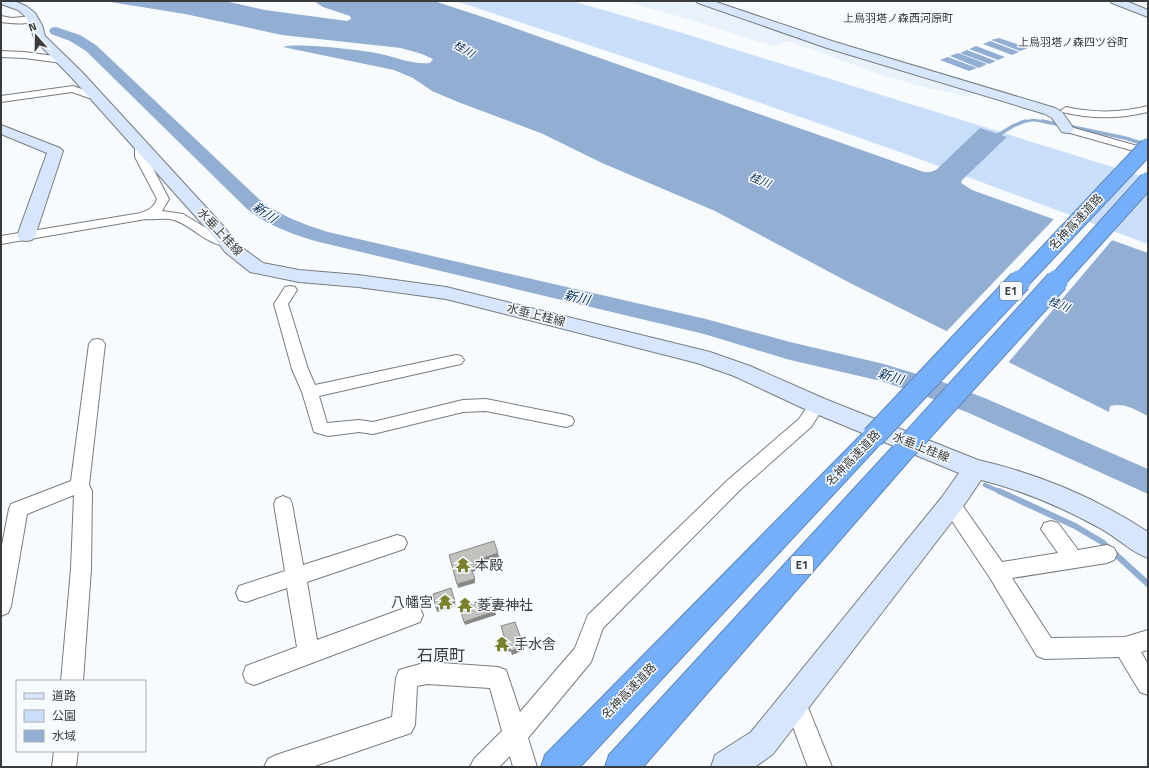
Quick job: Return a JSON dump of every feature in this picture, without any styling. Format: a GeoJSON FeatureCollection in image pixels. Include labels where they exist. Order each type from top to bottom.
{"type":"FeatureCollection","features":[{"type":"Feature","properties":{"kind":"highway","name":"名神高速道路"},"geometry":{"type":"LineString","coordinates":[[557,767],[874,437],[1148,146]]}},
{"type":"Feature","properties":{"kind":"highway","name":"名神高速道路"},"geometry":{"type":"LineString","coordinates":[[621,767],[1148,180]]}},
{"type":"Feature","properties":{"kind":"street"},"geometry":{"type":"LineString","coordinates":[[4,1],[22,8],[33,19]]}},
{"type":"Feature","properties":{"kind":"street"},"geometry":{"type":"LineString","coordinates":[[1116,1],[1145,12]]}},
{"type":"Feature","properties":{"kind":"street"},"geometry":{"type":"LineString","coordinates":[[712,2],[1074,112],[1104,114],[1128,113],[1148,109]]}},
{"type":"Feature","properties":{"kind":"street"},"geometry":{"type":"LineString","coordinates":[[712,2],[831,45],[1050,111],[1057,115],[1067,128],[1148,152]]}},
{"type":"Feature","properties":{"kind":"street"},"geometry":{"type":"LineString","coordinates":[[1,19],[12,21],[33,19]]}},
{"type":"Feature","properties":{"kind":"street","name":"水垂上桂線"},"geometry":{"type":"LineString","coordinates":[[33,19],[38,37],[77,75],[231,248],[258,268],[299,276],[358,280],[446,293],[702,357],[742,371],[817,405],[975,468],[1005,476],[1064,498],[1109,520],[1148,546]]}},
{"type":"Feature","properties":{"kind":"street"},"geometry":{"type":"LineString","coordinates":[[1,54],[24,55],[62,60]]}},
{"type":"Feature","properties":{"kind":"street"},"geometry":{"type":"LineString","coordinates":[[73,89],[74,79],[77,75]]}},
{"type":"Feature","properties":{"kind":"street"},"geometry":{"type":"LineString","coordinates":[[1,99],[73,89],[89,95],[95,95]]}},
{"type":"Feature","properties":{"kind":"street"},"geometry":{"type":"LineString","coordinates":[[1,129],[55,151],[26,236]]}},
{"type":"Feature","properties":{"kind":"street"},"geometry":{"type":"LineString","coordinates":[[141,146],[141,157],[163,199],[162,205],[158,210],[145,216]]}},
{"type":"Feature","properties":{"kind":"street"},"geometry":{"type":"LineString","coordinates":[[1,240],[145,216],[165,215],[179,217],[206,234],[227,242]]}},
{"type":"Feature","properties":{"kind":"street"},"geometry":{"type":"LineString","coordinates":[[290,290],[281,304],[300,369],[310,392],[320,428],[328,430],[359,426],[373,428],[463,406],[486,405],[566,421]]}},
{"type":"Feature","properties":{"kind":"street"},"geometry":{"type":"LineString","coordinates":[[72,680],[81,569],[83,491],[80,486],[87,417],[97,344]]}},
{"type":"Feature","properties":{"kind":"street"},"geometry":{"type":"LineString","coordinates":[[310,392],[456,360]]}},
{"type":"Feature","properties":{"kind":"street"},"geometry":{"type":"LineString","coordinates":[[482,767],[515,735],[583,655],[595,622],[735,484],[805,423],[817,405]]}},
{"type":"Feature","properties":{"kind":"street"},"geometry":{"type":"LineString","coordinates":[[727,767],[762,743],[951,504],[975,468]]}},
{"type":"Feature","properties":{"kind":"street"},"geometry":{"type":"LineString","coordinates":[[1,606],[18,510],[80,486]]}},
{"type":"Feature","properties":{"kind":"street"},"geometry":{"type":"LineString","coordinates":[[283,504],[309,654]]}},
{"type":"Feature","properties":{"kind":"street"},"geometry":{"type":"LineString","coordinates":[[951,504],[997,572],[1045,649],[1125,647],[1148,640]]}},
{"type":"Feature","properties":{"kind":"street"},"geometry":{"type":"LineString","coordinates":[[1051,529],[1073,559]]}},
{"type":"Feature","properties":{"kind":"street"},"geometry":{"type":"LineString","coordinates":[[246,594],[397,543]]}},
{"type":"Feature","properties":{"kind":"street"},"geometry":{"type":"LineString","coordinates":[[997,572],[1106,554]]}},
{"type":"Feature","properties":{"kind":"street"},"geometry":{"type":"LineString","coordinates":[[254,674],[413,615]]}},
{"type":"Feature","properties":{"kind":"street"},"geometry":{"type":"LineString","coordinates":[[1125,647],[1148,684]]}},
{"type":"Feature","properties":{"kind":"street"},"geometry":{"type":"LineString","coordinates":[[276,767],[403,725],[406,678],[427,673],[498,678],[525,767]]}},
{"type":"Feature","properties":{"kind":"street"},"geometry":{"type":"LineString","coordinates":[[795,703],[820,767]]}},
{"type":"Feature","properties":{"kind":"street"},"geometry":{"type":"LineString","coordinates":[[64,767],[66,752]]}},
{"type":"Feature","properties":{"kind":"shaded area"},"geometry":{"type":"Polygon","coordinates":[[[622,1],[693,1],[788,35],[974,92],[970,97],[928,88],[884,76],[789,41],[773,46],[674,15],[622,1]]]}},
{"type":"Feature","properties":{"kind":"green space"},"geometry":{"type":"Polygon","coordinates":[[[456,1],[572,1],[676,31],[1148,178],[1148,244],[914,157],[709,85],[456,1]]]}},
{"type":"Feature","properties":{"kind":"water","name":"桂川"},"geometry":{"type":"Polygon","coordinates":[[[104,1],[225,1],[265,10],[347,21],[351,19],[350,16],[323,7],[314,1],[434,1],[924,172],[936,170],[980,128],[1007,137],[962,180],[961,183],[972,190],[1148,253],[1148,416],[1130,407],[1120,405],[1110,406],[1109,412],[852,284],[715,211],[602,163],[543,134],[432,91],[413,78],[394,70],[283,47],[299,45],[357,50],[383,54],[416,63],[430,63],[433,59],[422,54],[401,48],[282,35],[185,14],[104,1]]]}},
{"type":"Feature","properties":{"kind":"water"},"geometry":{"type":"Polygon","coordinates":[[[999,38],[1028,48],[1020,51],[991,40],[999,38]]]}},
{"type":"Feature","properties":{"kind":"water"},"geometry":{"type":"Polygon","coordinates":[[[990,41],[1019,52],[1012,55],[983,44],[990,41]]]}},
{"type":"Feature","properties":{"kind":"water"},"geometry":{"type":"Polygon","coordinates":[[[976,46],[1005,57],[998,60],[969,49],[976,46]]]}},
{"type":"Feature","properties":{"kind":"water"},"geometry":{"type":"Polygon","coordinates":[[[967,50],[996,61],[989,64],[960,53],[967,50]]]}},
{"type":"Feature","properties":{"kind":"water"},"geometry":{"type":"Polygon","coordinates":[[[958,53],[987,64],[979,68],[950,56],[958,53]]]}},
{"type":"Feature","properties":{"kind":"water"},"geometry":{"type":"Polygon","coordinates":[[[948,57],[977,68],[969,71],[940,60],[948,57]]]}},
{"type":"Feature","properties":{"kind":"pier"},"geometry":{"type":"Polygon","coordinates":[[[1055,218],[1113,239],[1007,364],[945,333],[1055,218]]]}},
{"type":"Feature","properties":{"kind":"building"},"geometry":{"type":"Polygon","coordinates":[[[494,541],[498,553],[475,561],[476,566],[471,568],[475,579],[457,584],[449,555],[494,541]]]}},
{"type":"Feature","properties":{"kind":"building","name":"八幡宮"},"geometry":{"type":"Polygon","coordinates":[[[451,588],[455,602],[436,608],[433,594],[451,588]]]}},
{"type":"Feature","properties":{"kind":"building"},"geometry":{"type":"Polygon","coordinates":[[[491,597],[495,611],[464,622],[460,608],[491,597]]]}},
{"type":"Feature","properties":{"kind":"building"},"geometry":{"type":"Polygon","coordinates":[[[515,622],[524,647],[511,651],[510,648],[508,649],[501,626],[515,622]]]}},
{"type":"Feature","properties":{"kind":"waterway","name":"新川"},"geometry":{"type":"LineString","coordinates":[[56,31],[75,38],[91,48],[253,204],[269,216],[286,224],[322,237],[706,327],[790,351],[884,373],[931,388],[978,406],[1148,482]]}},
{"type":"Feature","properties":{"kind":"waterway"},"geometry":{"type":"LineString","coordinates":[[1023,122],[1033,120],[1046,122]]}},
{"type":"Feature","properties":{"kind":"waterway"},"geometry":{"type":"LineString","coordinates":[[1042,121],[1046,122]]}},
{"type":"Feature","properties":{"kind":"waterway"},"geometry":{"type":"LineString","coordinates":[[995,137],[1023,122]]}},
{"type":"Feature","properties":{"kind":"waterway"},"geometry":{"type":"LineString","coordinates":[[1046,122],[1061,125]]}},
{"type":"Feature","properties":{"kind":"waterway"},"geometry":{"type":"LineString","coordinates":[[1068,126],[1125,138],[1144,144]]}},
{"type":"Feature","properties":{"kind":"waterway"},"geometry":{"type":"LineString","coordinates":[[985,485],[1001,492]]}},
{"type":"Feature","properties":{"kind":"waterway"},"geometry":{"type":"LineString","coordinates":[[999,491],[1075,526],[1102,542],[1148,584]]}},
{"type":"Feature","properties":{"kind":"place","name":"本殿"},"geometry":{"type":"Point","coordinates":[463,565]}},
{"type":"Feature","properties":{"kind":"place","name":"八幡宮"},"geometry":{"type":"Point","coordinates":[445,602]}},
{"type":"Feature","properties":{"kind":"place","name":"菱妻神社"},"geometry":{"type":"Point","coordinates":[465,605]}},
{"type":"Feature","properties":{"kind":"place","name":"手水舎"},"geometry":{"type":"Point","coordinates":[502,644]}},
{"type":"Feature","properties":{"kind":"district","name":"上鳥羽塔ノ森西河原町"},"geometry":{"type":"Point","coordinates":[898,18]}},
{"type":"Feature","properties":{"kind":"district","name":"上鳥羽塔ノ森四ツ谷町"},"geometry":{"type":"Point","coordinates":[1073,42]}},
{"type":"Feature","properties":{"kind":"district","name":"石原町"},"geometry":{"type":"Point","coordinates":[441,655]}}]}
